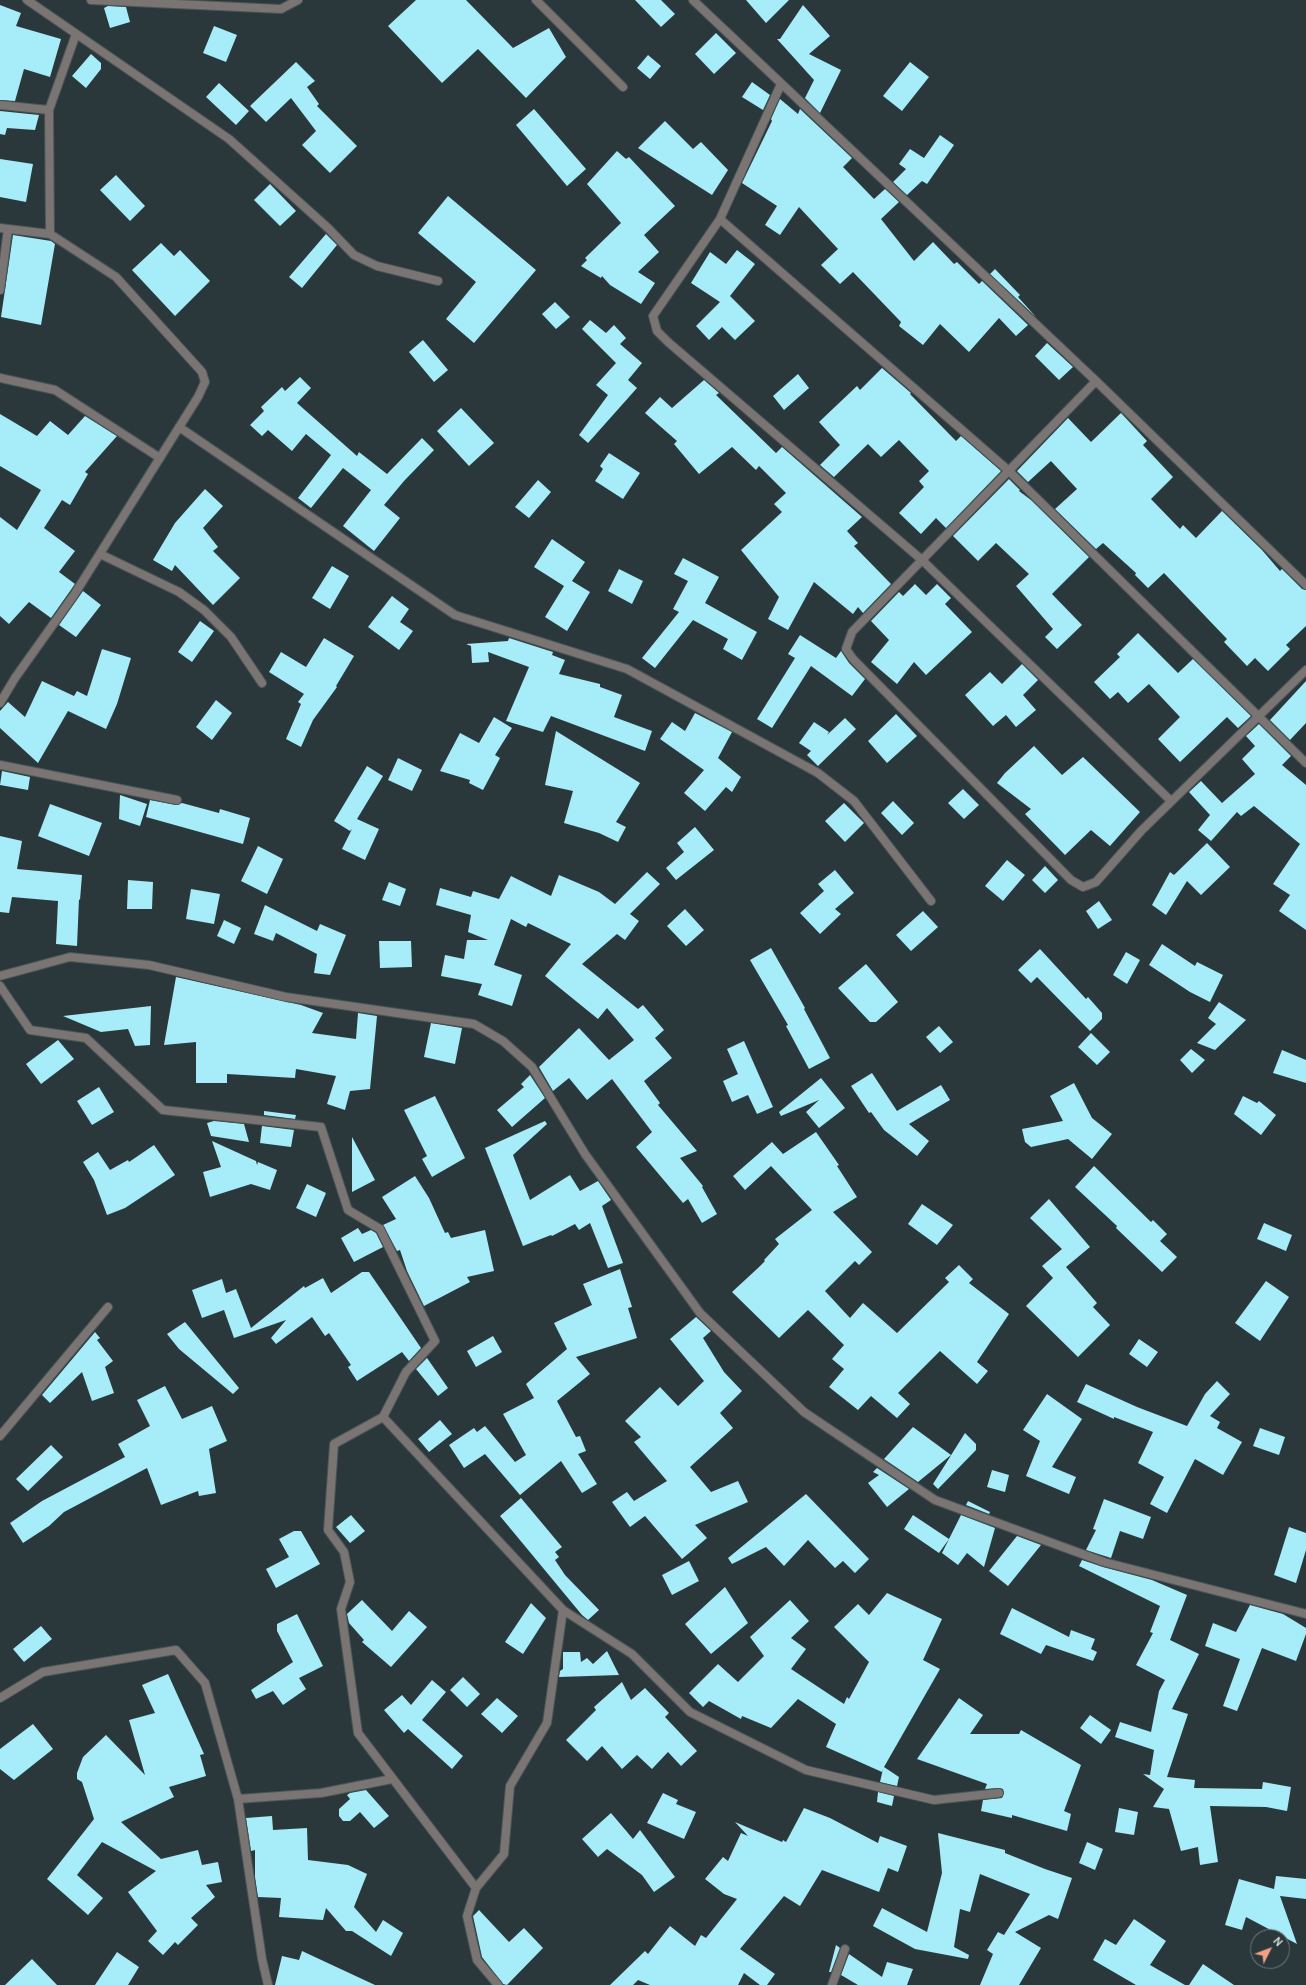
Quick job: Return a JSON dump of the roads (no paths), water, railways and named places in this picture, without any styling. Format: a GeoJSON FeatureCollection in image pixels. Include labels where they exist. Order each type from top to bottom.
{"type":"FeatureCollection","features":[{"type":"Feature","properties":{"kind":"street"},"geometry":{"type":"LineString","coordinates":[[28,0],[229,139],[328,228],[354,255],[377,266],[438,281]]}},
{"type":"Feature","properties":{"kind":"street"},"geometry":{"type":"LineString","coordinates":[[91,0],[281,9],[298,0]]}},
{"type":"Feature","properties":{"kind":"street"},"geometry":{"type":"LineString","coordinates":[[536,0],[623,87]]}},
{"type":"Feature","properties":{"kind":"street"},"geometry":{"type":"LineString","coordinates":[[693,0],[1096,381],[1306,585]]}},
{"type":"Feature","properties":{"kind":"street"},"geometry":{"type":"LineString","coordinates":[[50,234],[49,110],[76,34]]}},
{"type":"Feature","properties":{"kind":"street"},"geometry":{"type":"LineString","coordinates":[[781,84],[720,219],[653,316],[657,330],[674,348],[922,560],[1171,801]]}},
{"type":"Feature","properties":{"kind":"street"},"geometry":{"type":"LineString","coordinates":[[0,105],[49,110]]}},
{"type":"Feature","properties":{"kind":"street"},"geometry":{"type":"LineString","coordinates":[[720,219],[1009,471],[1306,763]]}},
{"type":"Feature","properties":{"kind":"street"},"geometry":{"type":"LineString","coordinates":[[0,290],[4,229],[50,234],[116,277],[202,372],[205,382],[160,458],[74,595],[15,678],[0,703]]}},
{"type":"Feature","properties":{"kind":"street"},"geometry":{"type":"LineString","coordinates":[[0,378],[55,390],[160,458]]}},
{"type":"Feature","properties":{"kind":"street"},"geometry":{"type":"LineString","coordinates":[[1096,381],[852,632],[846,649],[853,659],[1072,880],[1083,887],[1096,882],[1141,831],[1306,670]]}},
{"type":"Feature","properties":{"kind":"street"},"geometry":{"type":"LineString","coordinates":[[179,427],[455,615],[627,668],[818,773],[854,801],[931,901]]}},
{"type":"Feature","properties":{"kind":"street"},"geometry":{"type":"LineString","coordinates":[[100,554],[179,592],[204,610],[231,637],[262,683]]}},
{"type":"Feature","properties":{"kind":"street"},"geometry":{"type":"LineString","coordinates":[[0,765],[177,800]]}},
{"type":"Feature","properties":{"kind":"street"},"geometry":{"type":"LineString","coordinates":[[0,976],[70,957],[102,960],[149,965],[286,997],[474,1024],[503,1041],[532,1067],[585,1154],[700,1313],[804,1412],[935,1500],[1104,1562],[1306,1614]]}},
{"type":"Feature","properties":{"kind":"street"},"geometry":{"type":"LineString","coordinates":[[0,986],[30,1030],[86,1038],[163,1110],[321,1127],[348,1210],[380,1229],[435,1341],[406,1372],[383,1417],[334,1444],[328,1530],[344,1552],[350,1582],[341,1609],[358,1733],[476,1888]]}},
{"type":"Feature","properties":{"kind":"street"},"geometry":{"type":"LineString","coordinates":[[0,1436],[108,1307]]}},
{"type":"Feature","properties":{"kind":"street"},"geometry":{"type":"LineString","coordinates":[[383,1417],[563,1610],[632,1654],[690,1712],[806,1770],[934,1800],[999,1793]]}},
{"type":"Feature","properties":{"kind":"street"},"geometry":{"type":"LineString","coordinates":[[498,1985],[477,1960],[468,1916],[476,1888],[504,1854],[510,1786],[547,1723],[563,1610]]}},
{"type":"Feature","properties":{"kind":"street"},"geometry":{"type":"LineString","coordinates":[[0,1698],[43,1672],[176,1650],[205,1683],[238,1799],[262,1959],[268,1985]]}},
{"type":"Feature","properties":{"kind":"street"},"geometry":{"type":"LineString","coordinates":[[238,1799],[321,1793],[392,1778]]}},
{"type":"Feature","properties":{"kind":"street"},"geometry":{"type":"LineString","coordinates":[[832,1985],[845,1949]]}},
{"type":"Feature","properties":{"kind":"street"},"geometry":{"type":"LineString","coordinates":[[486,1985],[489,1975]]}}]}
